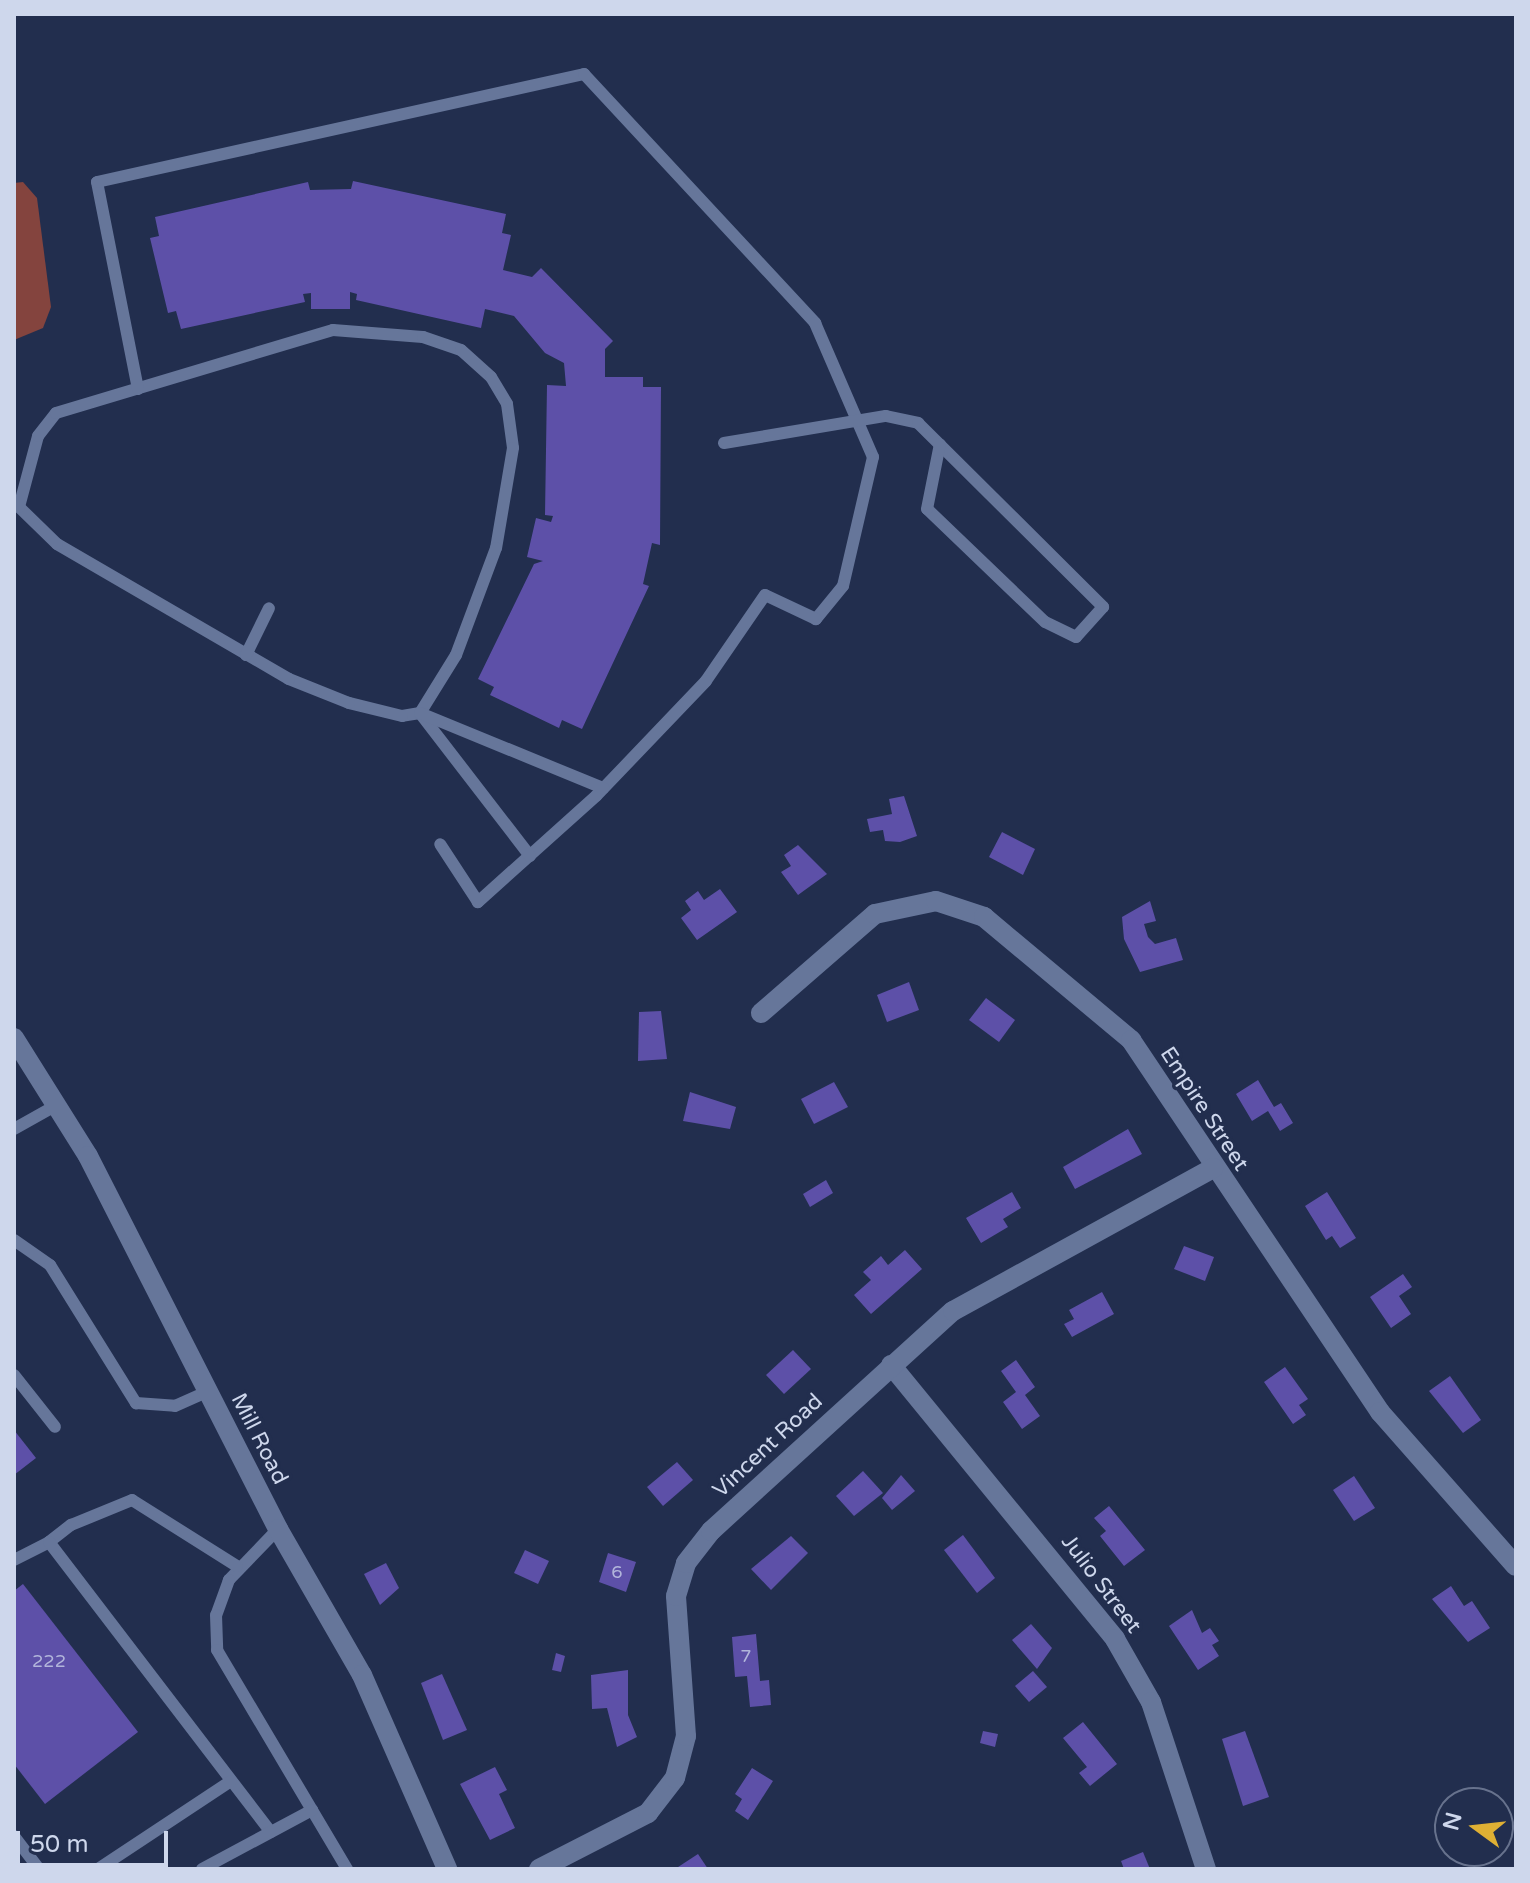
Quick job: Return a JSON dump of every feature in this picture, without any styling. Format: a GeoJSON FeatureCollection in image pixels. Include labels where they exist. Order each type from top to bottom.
{"type":"FeatureCollection","features":[{"type":"Feature","properties":{"kind":"street","name":"Empire Street"},"geometry":{"type":"LineString","coordinates":[[761,1013],[875,914],[912,901],[962,905],[1061,978],[1131,1040],[1213,1168],[1380,1412],[1516,1566]]}},
{"type":"Feature","properties":{"kind":"street","name":"Mill Road"},"geometry":{"type":"LineString","coordinates":[[14,1038],[57,1105],[278,1529],[362,1675],[447,1869]]}},
{"type":"Feature","properties":{"kind":"street","name":"Vincent Road"},"geometry":{"type":"LineString","coordinates":[[539,1869],[640,1818],[668,1790],[686,1736],[674,1609],[686,1563],[711,1531],[891,1365],[979,1294],[1213,1168]]}},
{"type":"Feature","properties":{"kind":"street","name":"Julio Street"},"geometry":{"type":"LineString","coordinates":[[891,1365],[1115,1639],[1151,1702],[1206,1869]]}},
{"type":"Feature","properties":{"kind":"lane"},"geometry":{"type":"LineString","coordinates":[[138,389],[97,182],[584,74],[815,323],[873,457],[843,586],[816,619],[765,595],[706,681],[603,788],[478,902],[440,844]]}},
{"type":"Feature","properties":{"kind":"lane"},"geometry":{"type":"LineString","coordinates":[[420,713],[432,701],[482,597],[509,497],[507,404],[491,377],[461,350],[423,337],[333,330],[56,413],[38,436],[17,508],[57,544],[246,655],[349,703],[402,716],[420,713],[603,788]]}},
{"type":"Feature","properties":{"kind":"lane"},"geometry":{"type":"LineString","coordinates":[[724,443],[886,416],[918,423],[940,444],[1103,607],[1076,637],[1045,622],[927,509],[940,444]]}},
{"type":"Feature","properties":{"kind":"lane"},"geometry":{"type":"LineString","coordinates":[[246,655],[269,608]]}},
{"type":"Feature","properties":{"kind":"lane"},"geometry":{"type":"LineString","coordinates":[[420,713],[530,856]]}},
{"type":"Feature","properties":{"kind":"lane"},"geometry":{"type":"LineString","coordinates":[[14,1129],[57,1105]]}},
{"type":"Feature","properties":{"kind":"lane"},"geometry":{"type":"LineString","coordinates":[[14,1240],[50,1265],[136,1403],[175,1406],[207,1392]]}},
{"type":"Feature","properties":{"kind":"lane"},"geometry":{"type":"LineString","coordinates":[[14,1375],[55,1427]]}},
{"type":"Feature","properties":{"kind":"lane"},"geometry":{"type":"LineString","coordinates":[[14,1560],[49,1542],[71,1525],[132,1500],[237,1566]]}},
{"type":"Feature","properties":{"kind":"lane"},"geometry":{"type":"LineString","coordinates":[[278,1529],[237,1566],[218,1606],[217,1650],[347,1869]]}},
{"type":"Feature","properties":{"kind":"lane"},"geometry":{"type":"LineString","coordinates":[[49,1542],[271,1832]]}},
{"type":"Feature","properties":{"kind":"lane"},"geometry":{"type":"LineString","coordinates":[[98,1869],[231,1781]]}},
{"type":"Feature","properties":{"kind":"lane"},"geometry":{"type":"LineString","coordinates":[[202,1869],[312,1810]]}},
{"type":"Feature","properties":{"kind":"lane"},"geometry":{"type":"LineString","coordinates":[[14,1836],[39,1869]]}},
{"type":"Feature","properties":{"kind":"shaded area"},"geometry":{"type":"Polygon","coordinates":[[[23,182],[37,198],[51,307],[43,328],[14,340],[14,183],[23,182]]]}},
{"type":"Feature","properties":{"kind":"building"},"geometry":{"type":"Polygon","coordinates":[[[353,181],[506,214],[502,233],[511,235],[503,270],[532,277],[541,268],[613,341],[605,349],[605,377],[643,377],[643,387],[661,387],[660,545],[652,543],[643,584],[649,586],[582,729],[562,720],[559,728],[490,695],[494,687],[478,679],[534,564],[543,561],[527,557],[536,518],[551,522],[553,516],[545,515],[547,385],[566,386],[564,363],[545,353],[514,316],[485,309],[481,328],[356,300],[357,294],[350,292],[350,309],[311,309],[311,293],[303,294],[305,302],[181,329],[176,311],[168,313],[150,238],[159,236],[155,217],[308,182],[310,190],[351,189],[353,181]]]}},
{"type":"Feature","properties":{"kind":"building"},"geometry":{"type":"Polygon","coordinates":[[[904,796],[917,836],[900,842],[885,841],[883,830],[870,832],[867,819],[892,814],[889,799],[904,796]]]}},
{"type":"Feature","properties":{"kind":"building"},"geometry":{"type":"Polygon","coordinates":[[[1002,832],[1035,849],[1023,875],[989,857],[1002,832]]]}},
{"type":"Feature","properties":{"kind":"building"},"geometry":{"type":"Polygon","coordinates":[[[798,845],[827,874],[798,895],[781,872],[791,866],[784,855],[798,845]]]}},
{"type":"Feature","properties":{"kind":"building"},"geometry":{"type":"Polygon","coordinates":[[[720,889],[737,912],[697,940],[681,918],[691,910],[685,901],[698,891],[704,900],[720,889]]]}},
{"type":"Feature","properties":{"kind":"building"},"geometry":{"type":"Polygon","coordinates":[[[1150,901],[1156,921],[1144,924],[1148,937],[1155,944],[1176,938],[1183,960],[1140,972],[1124,939],[1122,917],[1150,901]]]}},
{"type":"Feature","properties":{"kind":"building"},"geometry":{"type":"Polygon","coordinates":[[[909,982],[919,1010],[887,1022],[877,995],[909,982]]]}},
{"type":"Feature","properties":{"kind":"building"},"geometry":{"type":"Polygon","coordinates":[[[986,998],[1015,1020],[999,1042],[969,1020],[986,998]]]}},
{"type":"Feature","properties":{"kind":"building"},"geometry":{"type":"Polygon","coordinates":[[[661,1011],[667,1059],[638,1061],[639,1012],[661,1011]]]}},
{"type":"Feature","properties":{"kind":"building"},"geometry":{"type":"Polygon","coordinates":[[[1258,1080],[1274,1107],[1281,1103],[1293,1123],[1280,1131],[1268,1111],[1252,1121],[1236,1094],[1258,1080]]]}},
{"type":"Feature","properties":{"kind":"building"},"geometry":{"type":"Polygon","coordinates":[[[834,1082],[848,1107],[814,1124],[801,1099],[834,1082]]]}},
{"type":"Feature","properties":{"kind":"building"},"geometry":{"type":"Polygon","coordinates":[[[690,1092],[736,1107],[730,1129],[683,1121],[690,1092]]]}},
{"type":"Feature","properties":{"kind":"building"},"geometry":{"type":"Polygon","coordinates":[[[1128,1129],[1142,1154],[1075,1189],[1063,1167],[1128,1129]]]}},
{"type":"Feature","properties":{"kind":"building"},"geometry":{"type":"Polygon","coordinates":[[[826,1180],[833,1193],[810,1207],[803,1194],[826,1180]]]}},
{"type":"Feature","properties":{"kind":"building"},"geometry":{"type":"Polygon","coordinates":[[[1012,1192],[1021,1208],[1003,1219],[1008,1227],[981,1243],[966,1218],[1012,1192]]]}},
{"type":"Feature","properties":{"kind":"building"},"geometry":{"type":"Polygon","coordinates":[[[1327,1192],[1356,1238],[1340,1248],[1332,1236],[1326,1240],[1305,1206],[1327,1192]]]}},
{"type":"Feature","properties":{"kind":"building"},"geometry":{"type":"Polygon","coordinates":[[[1184,1246],[1214,1257],[1205,1281],[1174,1269],[1184,1246]]]}},
{"type":"Feature","properties":{"kind":"building"},"geometry":{"type":"Polygon","coordinates":[[[905,1250],[922,1269],[871,1314],[854,1295],[871,1280],[863,1272],[881,1256],[888,1265],[905,1250]]]}},
{"type":"Feature","properties":{"kind":"building"},"geometry":{"type":"Polygon","coordinates":[[[1403,1274],[1412,1287],[1399,1296],[1411,1314],[1391,1328],[1370,1297],[1403,1274]]]}},
{"type":"Feature","properties":{"kind":"building"},"geometry":{"type":"Polygon","coordinates":[[[1102,1292],[1114,1314],[1072,1337],[1064,1324],[1074,1319],[1069,1310],[1102,1292]]]}},
{"type":"Feature","properties":{"kind":"building"},"geometry":{"type":"Polygon","coordinates":[[[793,1350],[811,1369],[784,1394],[766,1375],[793,1350]]]}},
{"type":"Feature","properties":{"kind":"building"},"geometry":{"type":"Polygon","coordinates":[[[1016,1360],[1035,1387],[1025,1395],[1040,1416],[1022,1429],[1003,1402],[1016,1392],[1001,1371],[1016,1360]]]}},
{"type":"Feature","properties":{"kind":"building"},"geometry":{"type":"Polygon","coordinates":[[[1285,1367],[1308,1399],[1299,1405],[1306,1415],[1293,1424],[1264,1382],[1285,1367]]]}},
{"type":"Feature","properties":{"kind":"building"},"geometry":{"type":"Polygon","coordinates":[[[1450,1376],[1481,1420],[1463,1433],[1429,1391],[1450,1376]]]}},
{"type":"Feature","properties":{"kind":"building"},"geometry":{"type":"Polygon","coordinates":[[[14,1430],[36,1458],[14,1475],[14,1430]]]}},
{"type":"Feature","properties":{"kind":"building"},"geometry":{"type":"Polygon","coordinates":[[[677,1462],[693,1480],[663,1506],[647,1487],[677,1462]]]}},
{"type":"Feature","properties":{"kind":"building"},"geometry":{"type":"Polygon","coordinates":[[[863,1471],[883,1493],[854,1516],[836,1496],[863,1471]]]}},
{"type":"Feature","properties":{"kind":"building"},"geometry":{"type":"Polygon","coordinates":[[[901,1475],[915,1491],[892,1510],[882,1498],[901,1475]]]}},
{"type":"Feature","properties":{"kind":"building"},"geometry":{"type":"Polygon","coordinates":[[[1354,1476],[1375,1508],[1354,1521],[1333,1490],[1354,1476]]]}},
{"type":"Feature","properties":{"kind":"building"},"geometry":{"type":"Polygon","coordinates":[[[1109,1506],[1145,1550],[1124,1566],[1100,1536],[1106,1531],[1094,1518],[1109,1506]]]}},
{"type":"Feature","properties":{"kind":"building"},"geometry":{"type":"Polygon","coordinates":[[[963,1535],[995,1578],[977,1593],[944,1550],[963,1535]]]}},
{"type":"Feature","properties":{"kind":"building"},"geometry":{"type":"Polygon","coordinates":[[[791,1536],[808,1553],[771,1590],[751,1569],[791,1536]]]}},
{"type":"Feature","properties":{"kind":"building"},"geometry":{"type":"Polygon","coordinates":[[[525,1550],[549,1561],[538,1584],[514,1573],[525,1550]]]}},
{"type":"Feature","properties":{"kind":"building"},"geometry":{"type":"Polygon","coordinates":[[[608,1553],[636,1562],[626,1592],[599,1582],[608,1553]]]}},
{"type":"Feature","properties":{"kind":"building"},"geometry":{"type":"Polygon","coordinates":[[[386,1563],[399,1588],[380,1605],[364,1574],[386,1563]]]}},
{"type":"Feature","properties":{"kind":"building"},"geometry":{"type":"Polygon","coordinates":[[[23,1584],[138,1732],[45,1804],[14,1764],[14,1591],[23,1584]]]}},
{"type":"Feature","properties":{"kind":"building"},"geometry":{"type":"Polygon","coordinates":[[[1451,1586],[1464,1606],[1472,1601],[1490,1628],[1468,1642],[1432,1599],[1451,1586]]]}},
{"type":"Feature","properties":{"kind":"building"},"geometry":{"type":"Polygon","coordinates":[[[1192,1610],[1202,1633],[1210,1628],[1219,1641],[1212,1645],[1219,1656],[1198,1670],[1169,1626],[1192,1610]]]}},
{"type":"Feature","properties":{"kind":"building"},"geometry":{"type":"Polygon","coordinates":[[[1031,1624],[1052,1648],[1037,1669],[1012,1640],[1031,1624]]]}},
{"type":"Feature","properties":{"kind":"building"},"geometry":{"type":"Polygon","coordinates":[[[756,1634],[760,1681],[769,1680],[771,1705],[750,1707],[747,1676],[735,1677],[732,1637],[756,1634]]]}},
{"type":"Feature","properties":{"kind":"building"},"geometry":{"type":"Polygon","coordinates":[[[556,1653],[565,1656],[561,1672],[552,1670],[556,1653]]]}},
{"type":"Feature","properties":{"kind":"building"},"geometry":{"type":"Polygon","coordinates":[[[628,1670],[628,1715],[637,1737],[617,1747],[607,1708],[592,1709],[591,1675],[628,1670]]]}},
{"type":"Feature","properties":{"kind":"building"},"geometry":{"type":"Polygon","coordinates":[[[1033,1671],[1047,1687],[1029,1702],[1015,1686],[1033,1671]]]}},
{"type":"Feature","properties":{"kind":"building"},"geometry":{"type":"Polygon","coordinates":[[[442,1674],[467,1730],[443,1740],[421,1683],[442,1674]]]}},
{"type":"Feature","properties":{"kind":"building"},"geometry":{"type":"Polygon","coordinates":[[[1083,1722],[1117,1764],[1090,1786],[1079,1773],[1087,1767],[1063,1738],[1083,1722]]]}},
{"type":"Feature","properties":{"kind":"building"},"geometry":{"type":"Polygon","coordinates":[[[983,1731],[998,1734],[995,1747],[980,1743],[983,1731]]]}},
{"type":"Feature","properties":{"kind":"building"},"geometry":{"type":"Polygon","coordinates":[[[1245,1731],[1269,1797],[1243,1806],[1222,1739],[1245,1731]]]}},
{"type":"Feature","properties":{"kind":"building"},"geometry":{"type":"Polygon","coordinates":[[[495,1767],[507,1790],[499,1794],[515,1828],[490,1840],[460,1784],[495,1767]]]}},
{"type":"Feature","properties":{"kind":"building"},"geometry":{"type":"Polygon","coordinates":[[[752,1768],[773,1781],[748,1820],[735,1811],[742,1799],[735,1794],[752,1768]]]}},
{"type":"Feature","properties":{"kind":"building"},"geometry":{"type":"Polygon","coordinates":[[[1143,1852],[1150,1869],[1124,1869],[1121,1861],[1143,1852]]]}},
{"type":"Feature","properties":{"kind":"building"},"geometry":{"type":"Polygon","coordinates":[[[698,1854],[708,1869],[675,1869],[698,1854]]]}}]}
